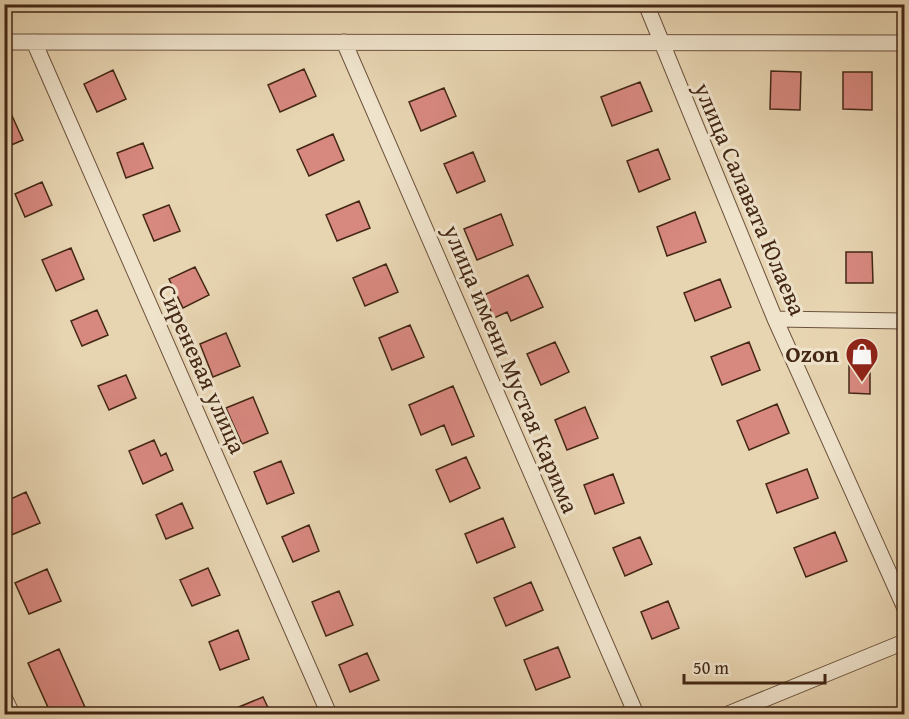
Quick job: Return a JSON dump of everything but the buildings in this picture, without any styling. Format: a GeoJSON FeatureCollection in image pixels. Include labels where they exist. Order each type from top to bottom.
{"type":"FeatureCollection","features":[{"type":"Feature","properties":{"kind":"street","name":"улица Салавата Юлаева"},"geometry":{"type":"LineString","coordinates":[[646,4],[775,319],[904,606]]}},
{"type":"Feature","properties":{"kind":"street"},"geometry":{"type":"LineString","coordinates":[[4,42],[904,43]]}},
{"type":"Feature","properties":{"kind":"street","name":"Сиреневая улица"},"geometry":{"type":"LineString","coordinates":[[34,42],[329,714]]}},
{"type":"Feature","properties":{"kind":"street","name":"улица имени Мустая Карима"},"geometry":{"type":"LineString","coordinates":[[344,42],[636,714]]}},
{"type":"Feature","properties":{"kind":"street"},"geometry":{"type":"LineString","coordinates":[[775,319],[904,321]]}},
{"type":"Feature","properties":{"kind":"street"},"geometry":{"type":"LineString","coordinates":[[728,714],[904,642]]}},
{"type":"Feature","properties":{"kind":"street"},"geometry":{"type":"LineString","coordinates":[[4,697],[12,714]]}},
{"type":"Feature","properties":{"kind":"place","name":"Ozon"},"geometry":{"type":"Point","coordinates":[862,383]}}]}
